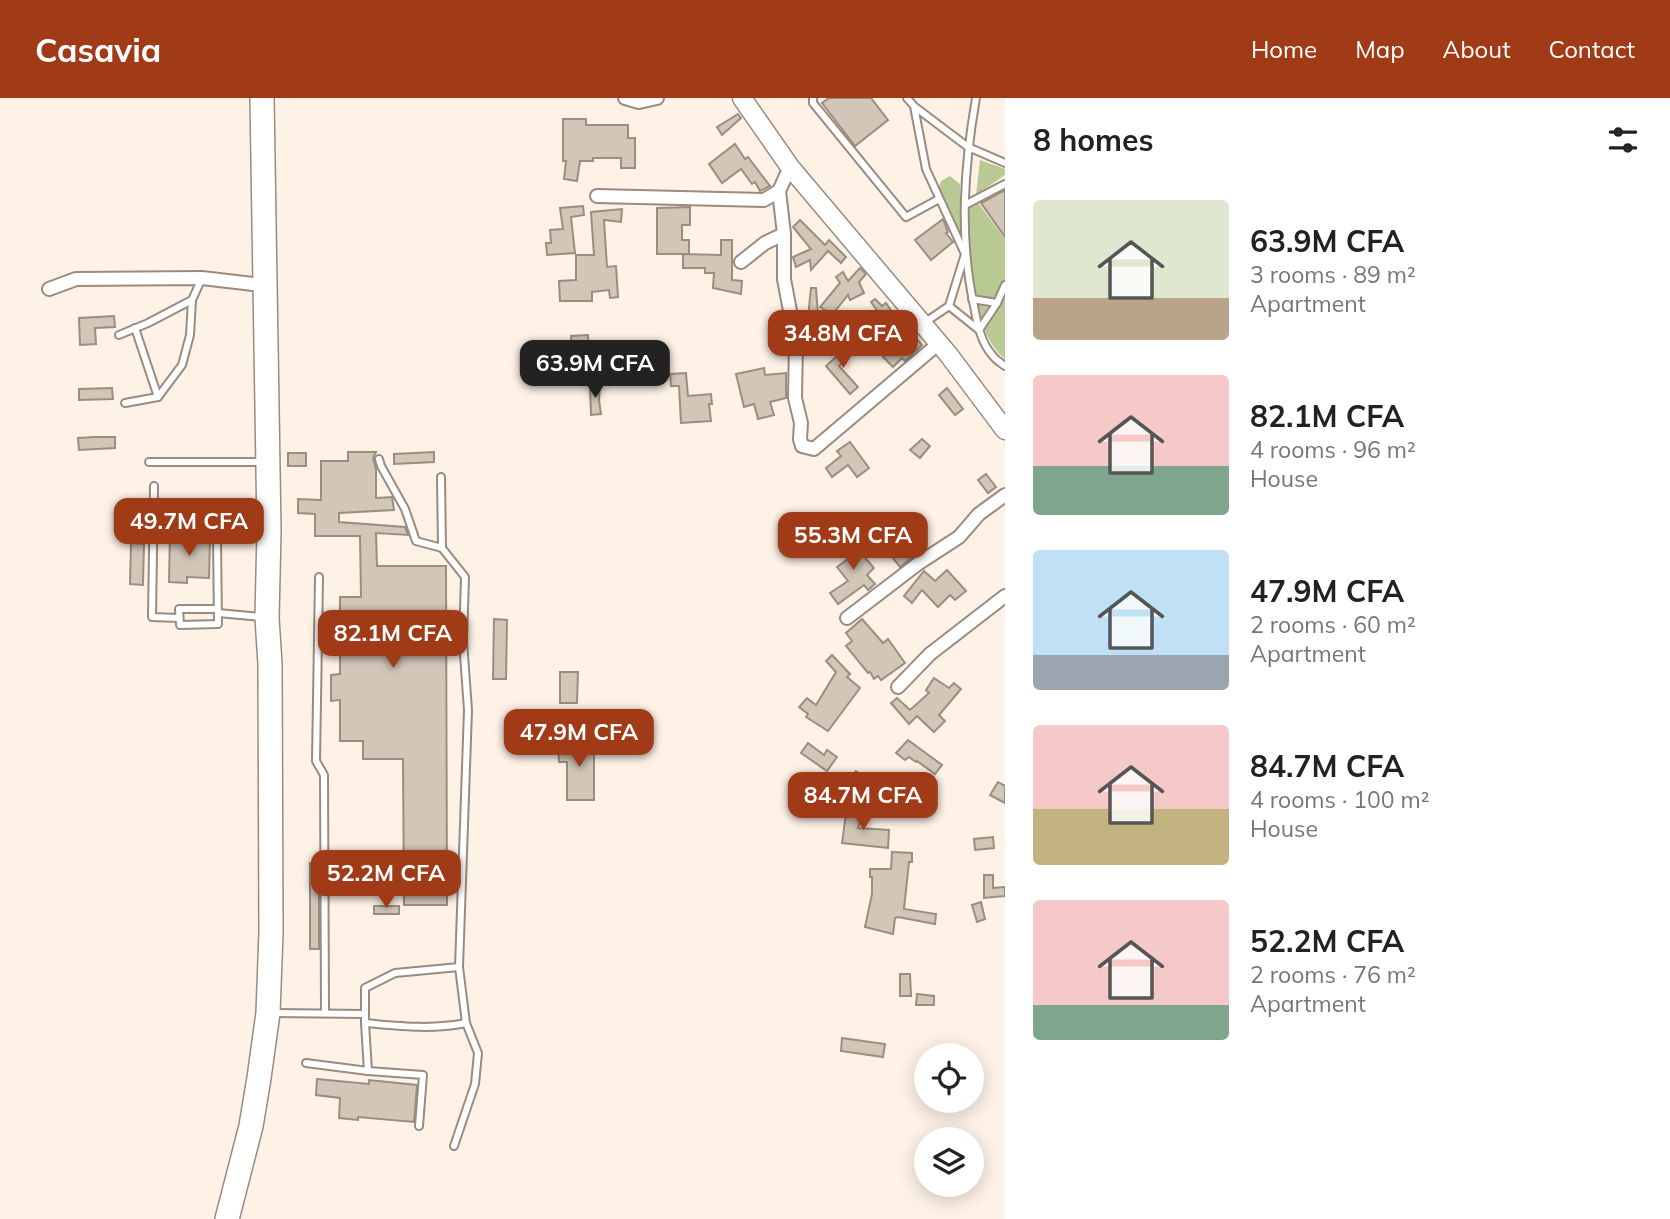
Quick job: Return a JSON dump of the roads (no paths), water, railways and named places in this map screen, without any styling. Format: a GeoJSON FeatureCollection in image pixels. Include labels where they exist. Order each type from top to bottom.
{"type":"FeatureCollection","features":[{"type":"Feature","properties":{"kind":"highway"},"geometry":{"type":"LineString","coordinates":[[228,1219],[251,1126],[268,1013],[271,932],[262,98]]}},
{"type":"Feature","properties":{"kind":"main road"},"geometry":{"type":"LineString","coordinates":[[742,98],[790,167],[922,324],[1005,430]]}},
{"type":"Feature","properties":{"kind":"street"},"geometry":{"type":"LineString","coordinates":[[625,98],[639,102],[657,98]]}},
{"type":"Feature","properties":{"kind":"street"},"geometry":{"type":"LineString","coordinates":[[790,167],[779,191],[784,234],[784,279],[796,343],[794,398],[801,423],[802,446],[814,449],[938,344]]}},
{"type":"Feature","properties":{"kind":"street"},"geometry":{"type":"LineString","coordinates":[[597,196],[764,200],[779,191]]}},
{"type":"Feature","properties":{"kind":"street"},"geometry":{"type":"LineString","coordinates":[[741,262],[765,243],[784,234]]}},
{"type":"Feature","properties":{"kind":"street"},"geometry":{"type":"LineString","coordinates":[[49,289],[76,278],[202,278],[264,283]]}},
{"type":"Feature","properties":{"kind":"street"},"geometry":{"type":"LineString","coordinates":[[847,618],[919,563],[959,537],[979,514],[1005,495]]}},
{"type":"Feature","properties":{"kind":"street"},"geometry":{"type":"LineString","coordinates":[[898,687],[930,654],[1005,596]]}},
{"type":"Feature","properties":{"kind":"lane"},"geometry":{"type":"LineString","coordinates":[[813,98],[813,103],[906,217],[939,199]]}},
{"type":"Feature","properties":{"kind":"lane"},"geometry":{"type":"LineString","coordinates":[[907,98],[968,147],[1005,163]]}},
{"type":"Feature","properties":{"kind":"lane"},"geometry":{"type":"LineString","coordinates":[[976,98],[968,147],[964,205],[965,254],[979,330],[991,355],[1005,366]]}},
{"type":"Feature","properties":{"kind":"lane"},"geometry":{"type":"LineString","coordinates":[[914,106],[926,169],[965,254],[949,306],[922,324]]}},
{"type":"Feature","properties":{"kind":"lane"},"geometry":{"type":"LineString","coordinates":[[964,205],[1005,184]]}},
{"type":"Feature","properties":{"kind":"lane"},"geometry":{"type":"LineString","coordinates":[[125,403],[158,397],[182,365],[190,335],[192,300],[202,278]]}},
{"type":"Feature","properties":{"kind":"lane"},"geometry":{"type":"LineString","coordinates":[[979,330],[1005,285]]}},
{"type":"Feature","properties":{"kind":"lane"},"geometry":{"type":"LineString","coordinates":[[972,299],[997,303]]}},
{"type":"Feature","properties":{"kind":"lane"},"geometry":{"type":"LineString","coordinates":[[119,335],[192,300]]}},
{"type":"Feature","properties":{"kind":"lane"},"geometry":{"type":"LineString","coordinates":[[949,306],[979,330]]}},
{"type":"Feature","properties":{"kind":"lane"},"geometry":{"type":"LineString","coordinates":[[135,328],[158,397]]}},
{"type":"Feature","properties":{"kind":"lane"},"geometry":{"type":"LineString","coordinates":[[379,458],[405,509],[416,541],[442,548],[465,577],[463,641],[468,710],[458,967],[466,1023],[478,1053],[475,1084],[454,1146]]}},
{"type":"Feature","properties":{"kind":"lane"},"geometry":{"type":"LineString","coordinates":[[149,462],[267,462]]}},
{"type":"Feature","properties":{"kind":"lane"},"geometry":{"type":"LineString","coordinates":[[440,477],[442,548]]}},
{"type":"Feature","properties":{"kind":"lane"},"geometry":{"type":"LineString","coordinates":[[154,486],[152,617],[179,618]]}},
{"type":"Feature","properties":{"kind":"lane"},"geometry":{"type":"LineString","coordinates":[[217,539],[218,611],[218,624],[180,625],[179,609],[218,611],[267,618]]}},
{"type":"Feature","properties":{"kind":"lane"},"geometry":{"type":"LineString","coordinates":[[319,577],[316,761],[324,775],[325,1012]]}},
{"type":"Feature","properties":{"kind":"lane"},"geometry":{"type":"LineString","coordinates":[[368,1071],[365,988],[395,973],[458,967]]}},
{"type":"Feature","properties":{"kind":"lane"},"geometry":{"type":"LineString","coordinates":[[268,1013],[365,1014]]}},
{"type":"Feature","properties":{"kind":"lane"},"geometry":{"type":"LineString","coordinates":[[365,1023],[443,1028],[466,1023]]}},
{"type":"Feature","properties":{"kind":"lane"},"geometry":{"type":"LineString","coordinates":[[306,1062],[368,1071],[424,1075],[419,1126]]}}]}
